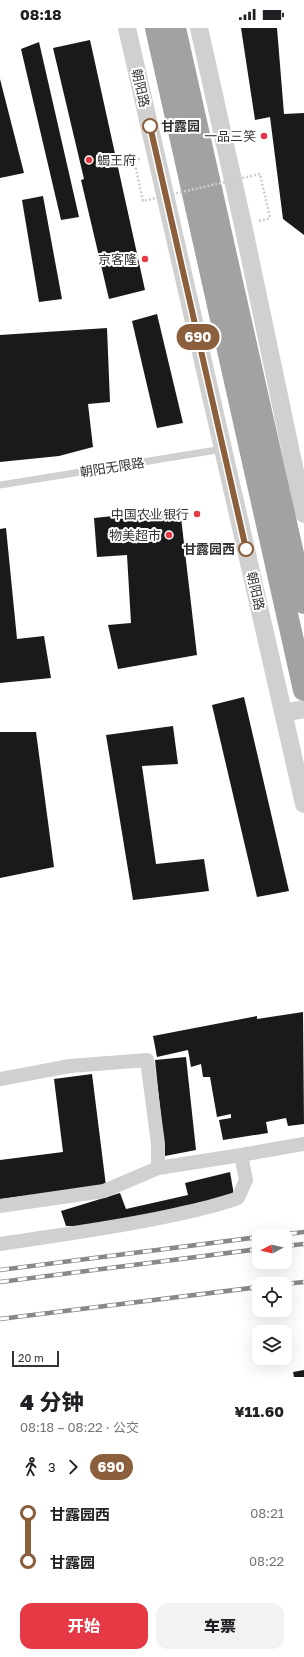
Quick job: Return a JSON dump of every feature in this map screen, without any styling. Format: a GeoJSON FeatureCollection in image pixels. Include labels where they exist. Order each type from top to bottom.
{"type":"FeatureCollection","features":[{"type":"Feature","properties":{"kind":"highway","name":"朝阳路"},"geometry":{"type":"LineString","coordinates":[[156,28],[304,690]]}},
{"type":"Feature","properties":{"kind":"highway"},"geometry":{"type":"LineString","coordinates":[[175,28],[304,603]]}},
{"type":"Feature","properties":{"kind":"street","name":"朝阳路"},"geometry":{"type":"LineString","coordinates":[[127,28],[304,804]]}},
{"type":"Feature","properties":{"kind":"street"},"geometry":{"type":"LineString","coordinates":[[199,28],[304,514]]}},
{"type":"Feature","properties":{"kind":"street"},"geometry":{"type":"LineString","coordinates":[[283,713],[304,709]]}},
{"type":"Feature","properties":{"kind":"street"},"geometry":{"type":"LineString","coordinates":[[0,1078],[70,1066],[147,1060],[158,1144],[158,1168]]}},
{"type":"Feature","properties":{"kind":"street"},"geometry":{"type":"LineString","coordinates":[[0,1206],[104,1191],[158,1168],[304,1144]]}},
{"type":"Feature","properties":{"kind":"street"},"geometry":{"type":"LineString","coordinates":[[0,1244],[98,1230],[221,1205],[238,1198],[246,1180],[241,1155]]}},
{"type":"Feature","properties":{"kind":"lane","name":"朝阳无限路"},"geometry":{"type":"LineString","coordinates":[[0,485],[224,449]]}},
{"type":"Feature","properties":{"kind":"path"},"geometry":{"type":"LineString","coordinates":[[134,160],[143,201],[260,174],[270,218]]}},
{"type":"Feature","properties":{"kind":"building"},"geometry":{"type":"Polygon","coordinates":[[[241,28],[277,28],[284,114],[304,113],[304,235],[283,219],[270,117],[255,120],[241,28]]]}},
{"type":"Feature","properties":{"kind":"building"},"geometry":{"type":"Polygon","coordinates":[[[90,40],[145,290],[109,299],[81,180],[84,179],[53,48],[90,40]]]}},
{"type":"Feature","properties":{"kind":"building"},"geometry":{"type":"Polygon","coordinates":[[[39,42],[79,217],[61,220],[21,49],[39,42]]]}},
{"type":"Feature","properties":{"kind":"building"},"geometry":{"type":"Polygon","coordinates":[[[0,79],[24,173],[0,178],[0,79]]]}},
{"type":"Feature","properties":{"kind":"building"},"geometry":{"type":"Polygon","coordinates":[[[43,196],[62,299],[39,302],[22,200],[43,196]]]}},
{"type":"Feature","properties":{"kind":"building"},"geometry":{"type":"Polygon","coordinates":[[[157,314],[183,423],[157,428],[132,321],[157,314]]]}},
{"type":"Feature","properties":{"kind":"building"},"geometry":{"type":"Polygon","coordinates":[[[107,328],[110,402],[88,404],[93,447],[59,456],[0,462],[0,335],[107,328]]]}},
{"type":"Feature","properties":{"kind":"building"},"geometry":{"type":"Polygon","coordinates":[[[180,509],[197,655],[118,669],[108,625],[131,623],[127,555],[97,557],[94,518],[180,509]]]}},
{"type":"Feature","properties":{"kind":"building"},"geometry":{"type":"Polygon","coordinates":[[[6,528],[17,639],[44,636],[51,678],[0,683],[0,529],[6,528]]]}},
{"type":"Feature","properties":{"kind":"building"},"geometry":{"type":"Polygon","coordinates":[[[244,697],[289,891],[257,897],[212,705],[244,697]]]}},
{"type":"Feature","properties":{"kind":"building"},"geometry":{"type":"Polygon","coordinates":[[[173,726],[178,764],[142,766],[156,864],[204,859],[209,891],[133,900],[106,735],[173,726]]]}},
{"type":"Feature","properties":{"kind":"building"},"geometry":{"type":"Polygon","coordinates":[[[0,732],[36,732],[54,867],[0,878],[0,732]]]}},
{"type":"Feature","properties":{"kind":"building"},"geometry":{"type":"Polygon","coordinates":[[[303,1012],[304,1124],[288,1126],[286,1118],[266,1122],[268,1133],[223,1140],[219,1120],[231,1118],[231,1114],[217,1117],[210,1077],[203,1077],[201,1064],[191,1067],[188,1050],[157,1057],[153,1036],[257,1016],[257,1019],[303,1012]]]}},
{"type":"Feature","properties":{"kind":"building"},"geometry":{"type":"Polygon","coordinates":[[[186,1057],[196,1150],[165,1156],[155,1060],[186,1057]]]}},
{"type":"Feature","properties":{"kind":"building"},"geometry":{"type":"Polygon","coordinates":[[[92,1074],[106,1186],[0,1199],[0,1160],[63,1152],[54,1079],[92,1074]]]}},
{"type":"Feature","properties":{"kind":"building"},"geometry":{"type":"Polygon","coordinates":[[[230,1172],[234,1195],[147,1215],[81,1226],[66,1226],[61,1211],[120,1193],[126,1209],[188,1195],[185,1183],[230,1172]]]}},
{"type":"Feature","properties":{"kind":"building"},"geometry":{"type":"Polygon","coordinates":[[[304,1370],[304,1377],[294,1377],[293,1372],[304,1370]]]}},
{"type":"Feature","properties":{"kind":"railway"},"geometry":{"type":"LineString","coordinates":[[292,1233],[304,1232]]}},
{"type":"Feature","properties":{"kind":"railway"},"geometry":{"type":"LineString","coordinates":[[0,1270],[252,1238]]}},
{"type":"Feature","properties":{"kind":"railway"},"geometry":{"type":"LineString","coordinates":[[292,1245],[304,1244]]}},
{"type":"Feature","properties":{"kind":"railway"},"geometry":{"type":"LineString","coordinates":[[0,1282],[252,1250]]}},
{"type":"Feature","properties":{"kind":"railway"},"geometry":{"type":"LineString","coordinates":[[292,1283],[304,1282]]}},
{"type":"Feature","properties":{"kind":"railway"},"geometry":{"type":"LineString","coordinates":[[0,1319],[252,1288]]}},
{"type":"Feature","properties":{"kind":"bus line","name":"690"},"geometry":{"type":"LineString","coordinates":[[150,126],[246,549]]}},
{"type":"Feature","properties":{"kind":"place","name":"甘露园"},"geometry":{"type":"Point","coordinates":[150,126]}},
{"type":"Feature","properties":{"kind":"place","name":"一品三笑"},"geometry":{"type":"Point","coordinates":[264,136]}},
{"type":"Feature","properties":{"kind":"place","name":"蝎王府"},"geometry":{"type":"Point","coordinates":[89,160]}},
{"type":"Feature","properties":{"kind":"place","name":"京客隆"},"geometry":{"type":"Point","coordinates":[145,259]}},
{"type":"Feature","properties":{"kind":"place","name":"中国农业银行"},"geometry":{"type":"Point","coordinates":[197,514]}},
{"type":"Feature","properties":{"kind":"place","name":"物美超市"},"geometry":{"type":"Point","coordinates":[169,535]}},
{"type":"Feature","properties":{"kind":"place","name":"甘露园西"},"geometry":{"type":"Point","coordinates":[246,549]}}]}
